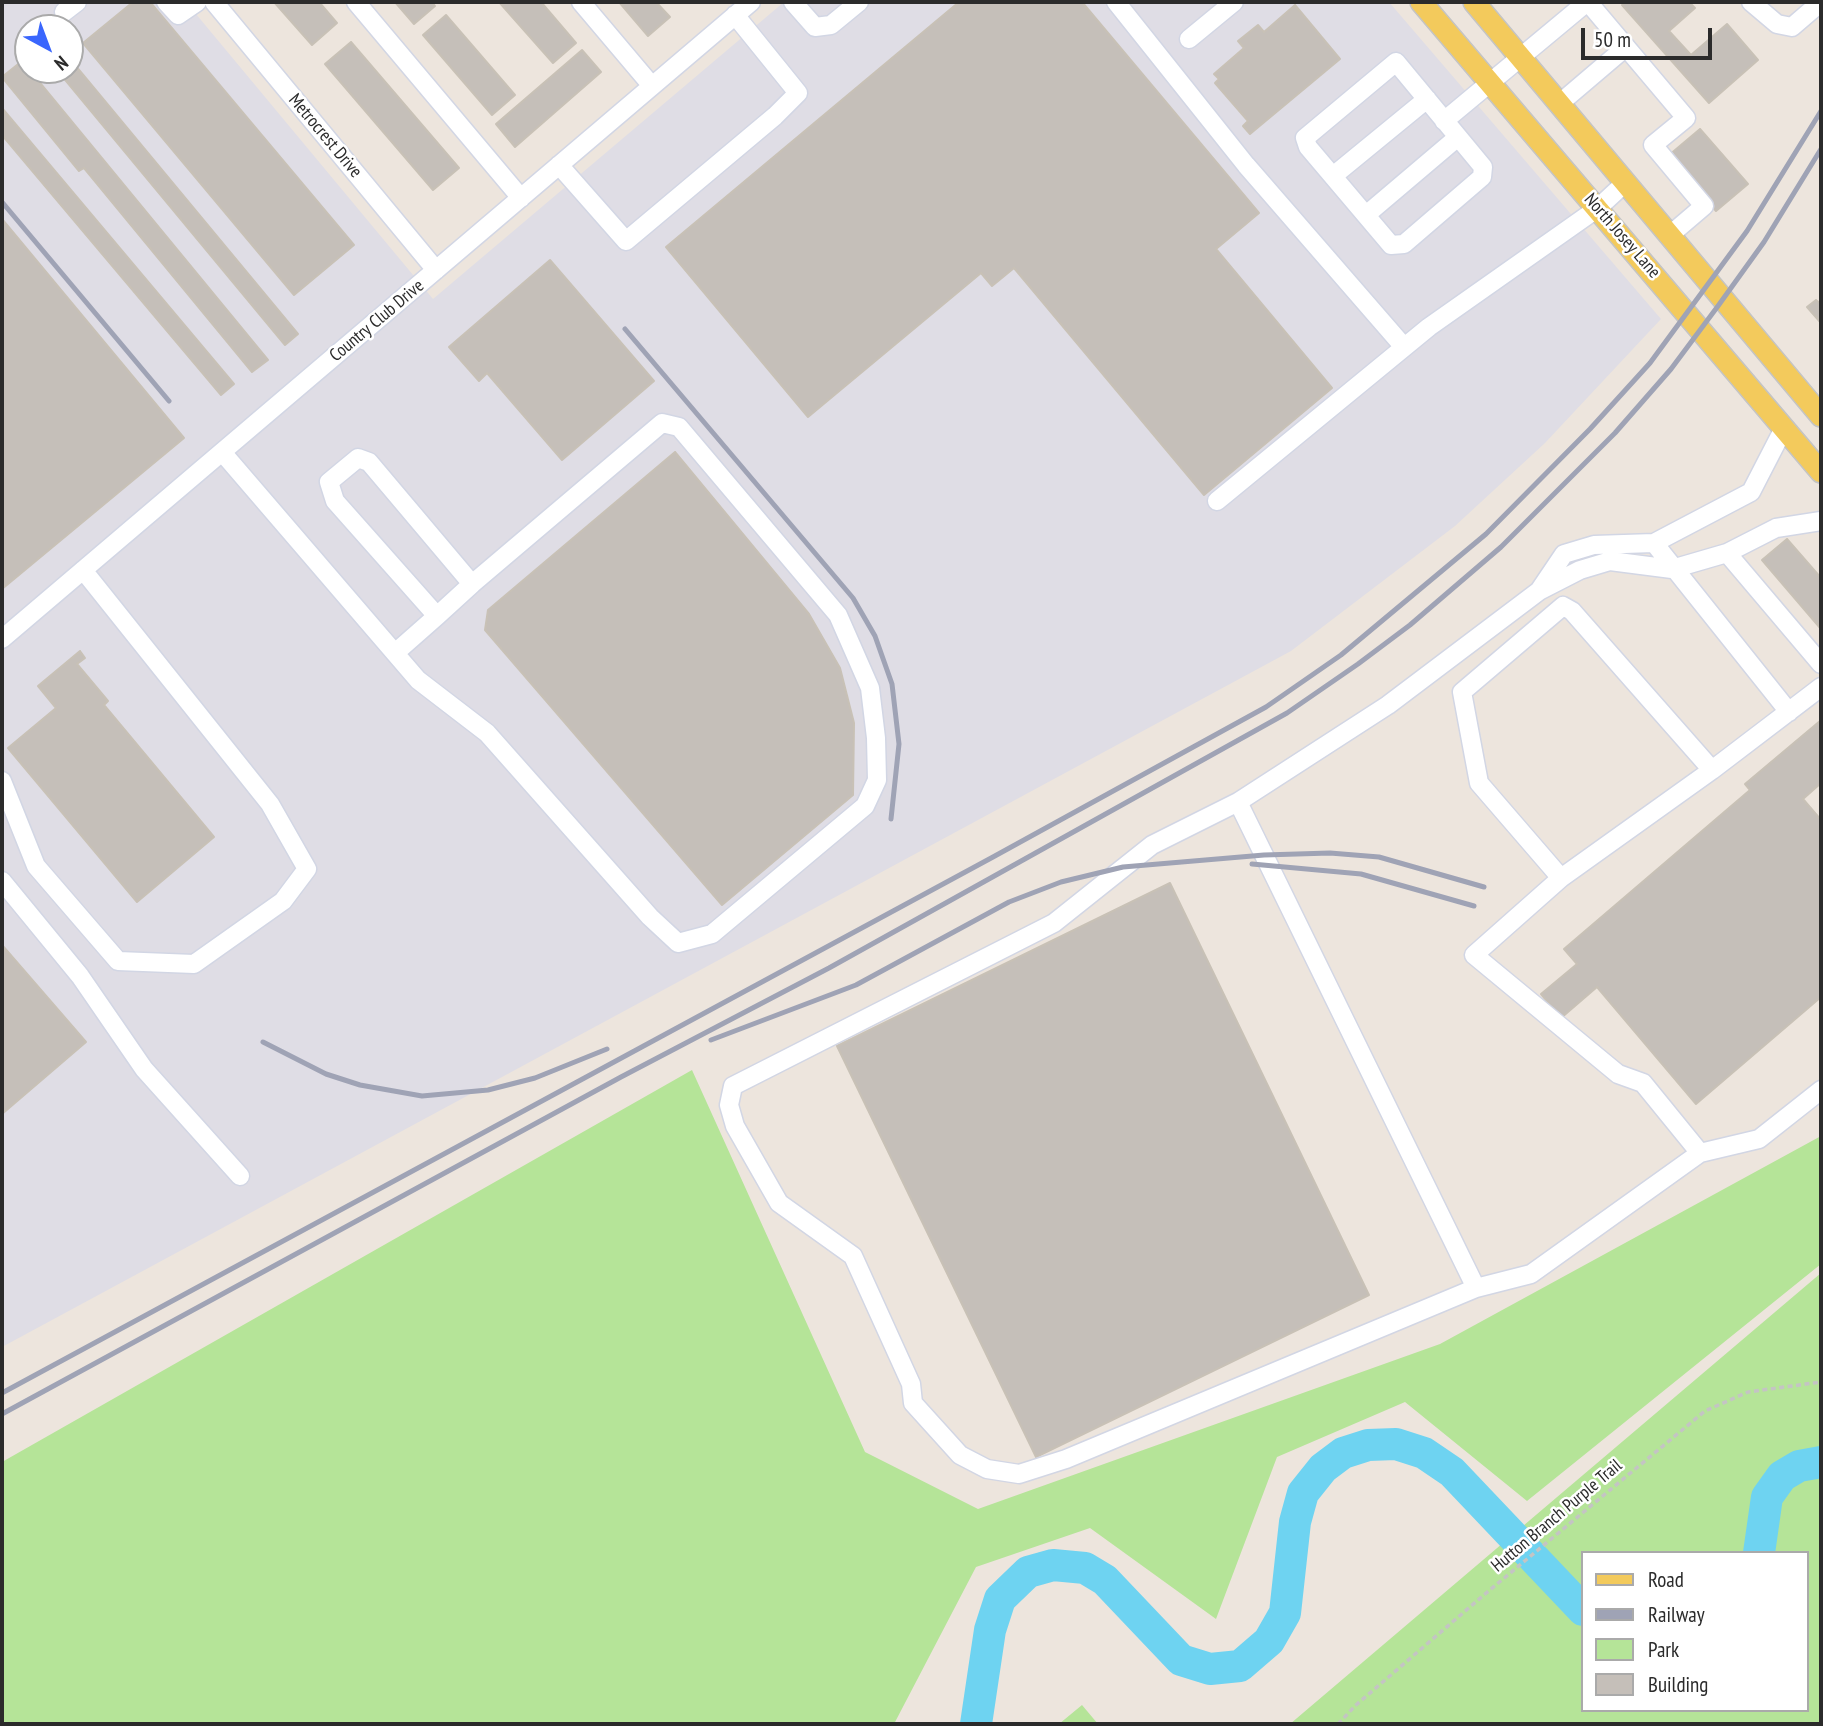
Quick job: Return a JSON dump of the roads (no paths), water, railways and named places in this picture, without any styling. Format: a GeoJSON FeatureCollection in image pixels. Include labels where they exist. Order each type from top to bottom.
{"type":"FeatureCollection","features":[{"type":"Feature","properties":{"kind":"main road","name":"North Josey Lane"},"geometry":{"type":"LineString","coordinates":[[1421,2],[1784,428],[1818,461]]}},
{"type":"Feature","properties":{"kind":"main road","name":"North Josey Lane"},"geometry":{"type":"LineString","coordinates":[[1475,2],[1821,416]]}},
{"type":"Feature","properties":{"kind":"street"},"geometry":{"type":"LineString","coordinates":[[166,2],[178,15],[197,2]]}},
{"type":"Feature","properties":{"kind":"street","name":"Metrocrest Drive"},"geometry":{"type":"LineString","coordinates":[[214,2],[436,270]]}},
{"type":"Feature","properties":{"kind":"street"},"geometry":{"type":"LineString","coordinates":[[356,2],[521,198]]}},
{"type":"Feature","properties":{"kind":"street"},"geometry":{"type":"LineString","coordinates":[[581,2],[652,86]]}},
{"type":"Feature","properties":{"kind":"street","name":"Country Club Drive"},"geometry":{"type":"LineString","coordinates":[[3,635],[751,2]]}},
{"type":"Feature","properties":{"kind":"street"},"geometry":{"type":"LineString","coordinates":[[793,2],[815,27],[831,25],[859,2]]}},
{"type":"Feature","properties":{"kind":"street"},"geometry":{"type":"LineString","coordinates":[[1116,2],[1246,165],[1404,347]]}},
{"type":"Feature","properties":{"kind":"street"},"geometry":{"type":"LineString","coordinates":[[1189,39],[1234,2]]}},
{"type":"Feature","properties":{"kind":"street"},"geometry":{"type":"LineString","coordinates":[[1444,121],[1588,2],[1686,118],[1653,145],[1704,206],[1670,235]]}},
{"type":"Feature","properties":{"kind":"street"},"geometry":{"type":"LineString","coordinates":[[1751,2],[1777,24],[1792,27],[1821,2]]}},
{"type":"Feature","properties":{"kind":"street"},"geometry":{"type":"LineString","coordinates":[[559,165],[626,241],[775,116],[798,93],[734,15]]}},
{"type":"Feature","properties":{"kind":"street"},"geometry":{"type":"LineString","coordinates":[[1559,104],[1626,47]]}},
{"type":"Feature","properties":{"kind":"street"},"geometry":{"type":"LineString","coordinates":[[1396,62],[1444,121],[1483,167],[1482,177],[1404,244],[1391,245],[1308,147],[1305,138],[1384,69],[1396,62]]}},
{"type":"Feature","properties":{"kind":"street"},"geometry":{"type":"LineString","coordinates":[[1333,176],[1427,99]]}},
{"type":"Feature","properties":{"kind":"street"},"geometry":{"type":"LineString","coordinates":[[1366,215],[1458,137]]}},
{"type":"Feature","properties":{"kind":"street"},"geometry":{"type":"LineString","coordinates":[[1217,501],[1404,347],[1598,208],[1625,183]]}},
{"type":"Feature","properties":{"kind":"street"},"geometry":{"type":"LineString","coordinates":[[222,452],[418,680],[487,733],[650,917],[678,943],[712,934],[865,806],[877,780],[876,738],[870,688],[838,615],[680,427],[662,423],[395,653]]}},
{"type":"Feature","properties":{"kind":"street"},"geometry":{"type":"LineString","coordinates":[[1539,591],[1564,554],[1594,545],[1654,543],[1751,492],[1784,428]]}},
{"type":"Feature","properties":{"kind":"street"},"geometry":{"type":"LineString","coordinates":[[437,616],[335,501],[329,482],[358,458],[369,461],[472,584]]}},
{"type":"Feature","properties":{"kind":"street"},"geometry":{"type":"LineString","coordinates":[[1821,521],[1776,528],[1727,553],[1672,569],[1610,561],[1580,570],[1539,591],[1388,705],[1238,802],[1152,845],[1054,923],[733,1086],[729,1105],[735,1126],[779,1203],[853,1256],[911,1384],[913,1403],[960,1455],[987,1469],[1019,1474],[1066,1459],[1476,1288],[1531,1275],[1700,1153],[1759,1139],[1821,1090]]}},
{"type":"Feature","properties":{"kind":"street"},"geometry":{"type":"LineString","coordinates":[[1654,543],[1672,569],[1789,712]]}},
{"type":"Feature","properties":{"kind":"street"},"geometry":{"type":"LineString","coordinates":[[1727,553],[1821,664]]}},
{"type":"Feature","properties":{"kind":"street"},"geometry":{"type":"LineString","coordinates":[[2,781],[36,866],[118,961],[194,964],[282,901],[307,869],[270,804],[83,570]]}},
{"type":"Feature","properties":{"kind":"street"},"geometry":{"type":"LineString","coordinates":[[1561,878],[1479,783],[1462,692],[1563,606],[1572,611],[1712,771]]}},
{"type":"Feature","properties":{"kind":"street"},"geometry":{"type":"LineString","coordinates":[[1700,1153],[1643,1083],[1618,1074],[1474,955],[1561,878],[1712,771],[1821,687]]}},
{"type":"Feature","properties":{"kind":"street"},"geometry":{"type":"LineString","coordinates":[[1238,802],[1476,1288]]}},
{"type":"Feature","properties":{"kind":"street"},"geometry":{"type":"LineString","coordinates":[[2,881],[80,976],[144,1069],[240,1176]]}},
{"type":"Feature","properties":{"kind":"waterway"},"geometry":{"type":"LineString","coordinates":[[976,1724],[990,1630],[1000,1599],[1028,1572],[1053,1565],[1085,1568],[1105,1580],[1181,1660],[1210,1669],[1240,1666],[1269,1641],[1285,1613],[1295,1522],[1303,1493],[1323,1468],[1343,1453],[1368,1445],[1396,1444],[1424,1453],[1452,1472],[1582,1609]]}},
{"type":"Feature","properties":{"kind":"waterway"},"geometry":{"type":"LineString","coordinates":[[1759,1551],[1767,1497],[1782,1476],[1799,1466],[1821,1462]]}},
{"type":"Feature","properties":{"kind":"railway"},"geometry":{"type":"LineString","coordinates":[[2,1393],[1266,707],[1341,655],[1486,534],[1590,429],[1650,363],[1747,231],[1821,111]]}},
{"type":"Feature","properties":{"kind":"railway"},"geometry":{"type":"LineString","coordinates":[[2,1414],[621,1077],[829,968],[1287,713],[1358,664],[1410,625],[1501,547],[1615,433],[1671,369],[1718,306],[1764,242],[1821,149]]}},
{"type":"Feature","properties":{"kind":"railway"},"geometry":{"type":"LineString","coordinates":[[2,202],[169,401]]}},
{"type":"Feature","properties":{"kind":"railway"},"geometry":{"type":"LineString","coordinates":[[625,329],[853,598],[875,636],[892,684],[899,744],[891,819]]}},
{"type":"Feature","properties":{"kind":"railway"},"geometry":{"type":"LineString","coordinates":[[711,1040],[856,985],[1009,902],[1061,882],[1123,867],[1264,855],[1330,853],[1379,857],[1484,887]]}},
{"type":"Feature","properties":{"kind":"railway"},"geometry":{"type":"LineString","coordinates":[[1252,864],[1361,874],[1474,906]]}},
{"type":"Feature","properties":{"kind":"railway"},"geometry":{"type":"LineString","coordinates":[[263,1042],[326,1074],[360,1085],[422,1096],[488,1090],[535,1078],[607,1049]]}}]}
